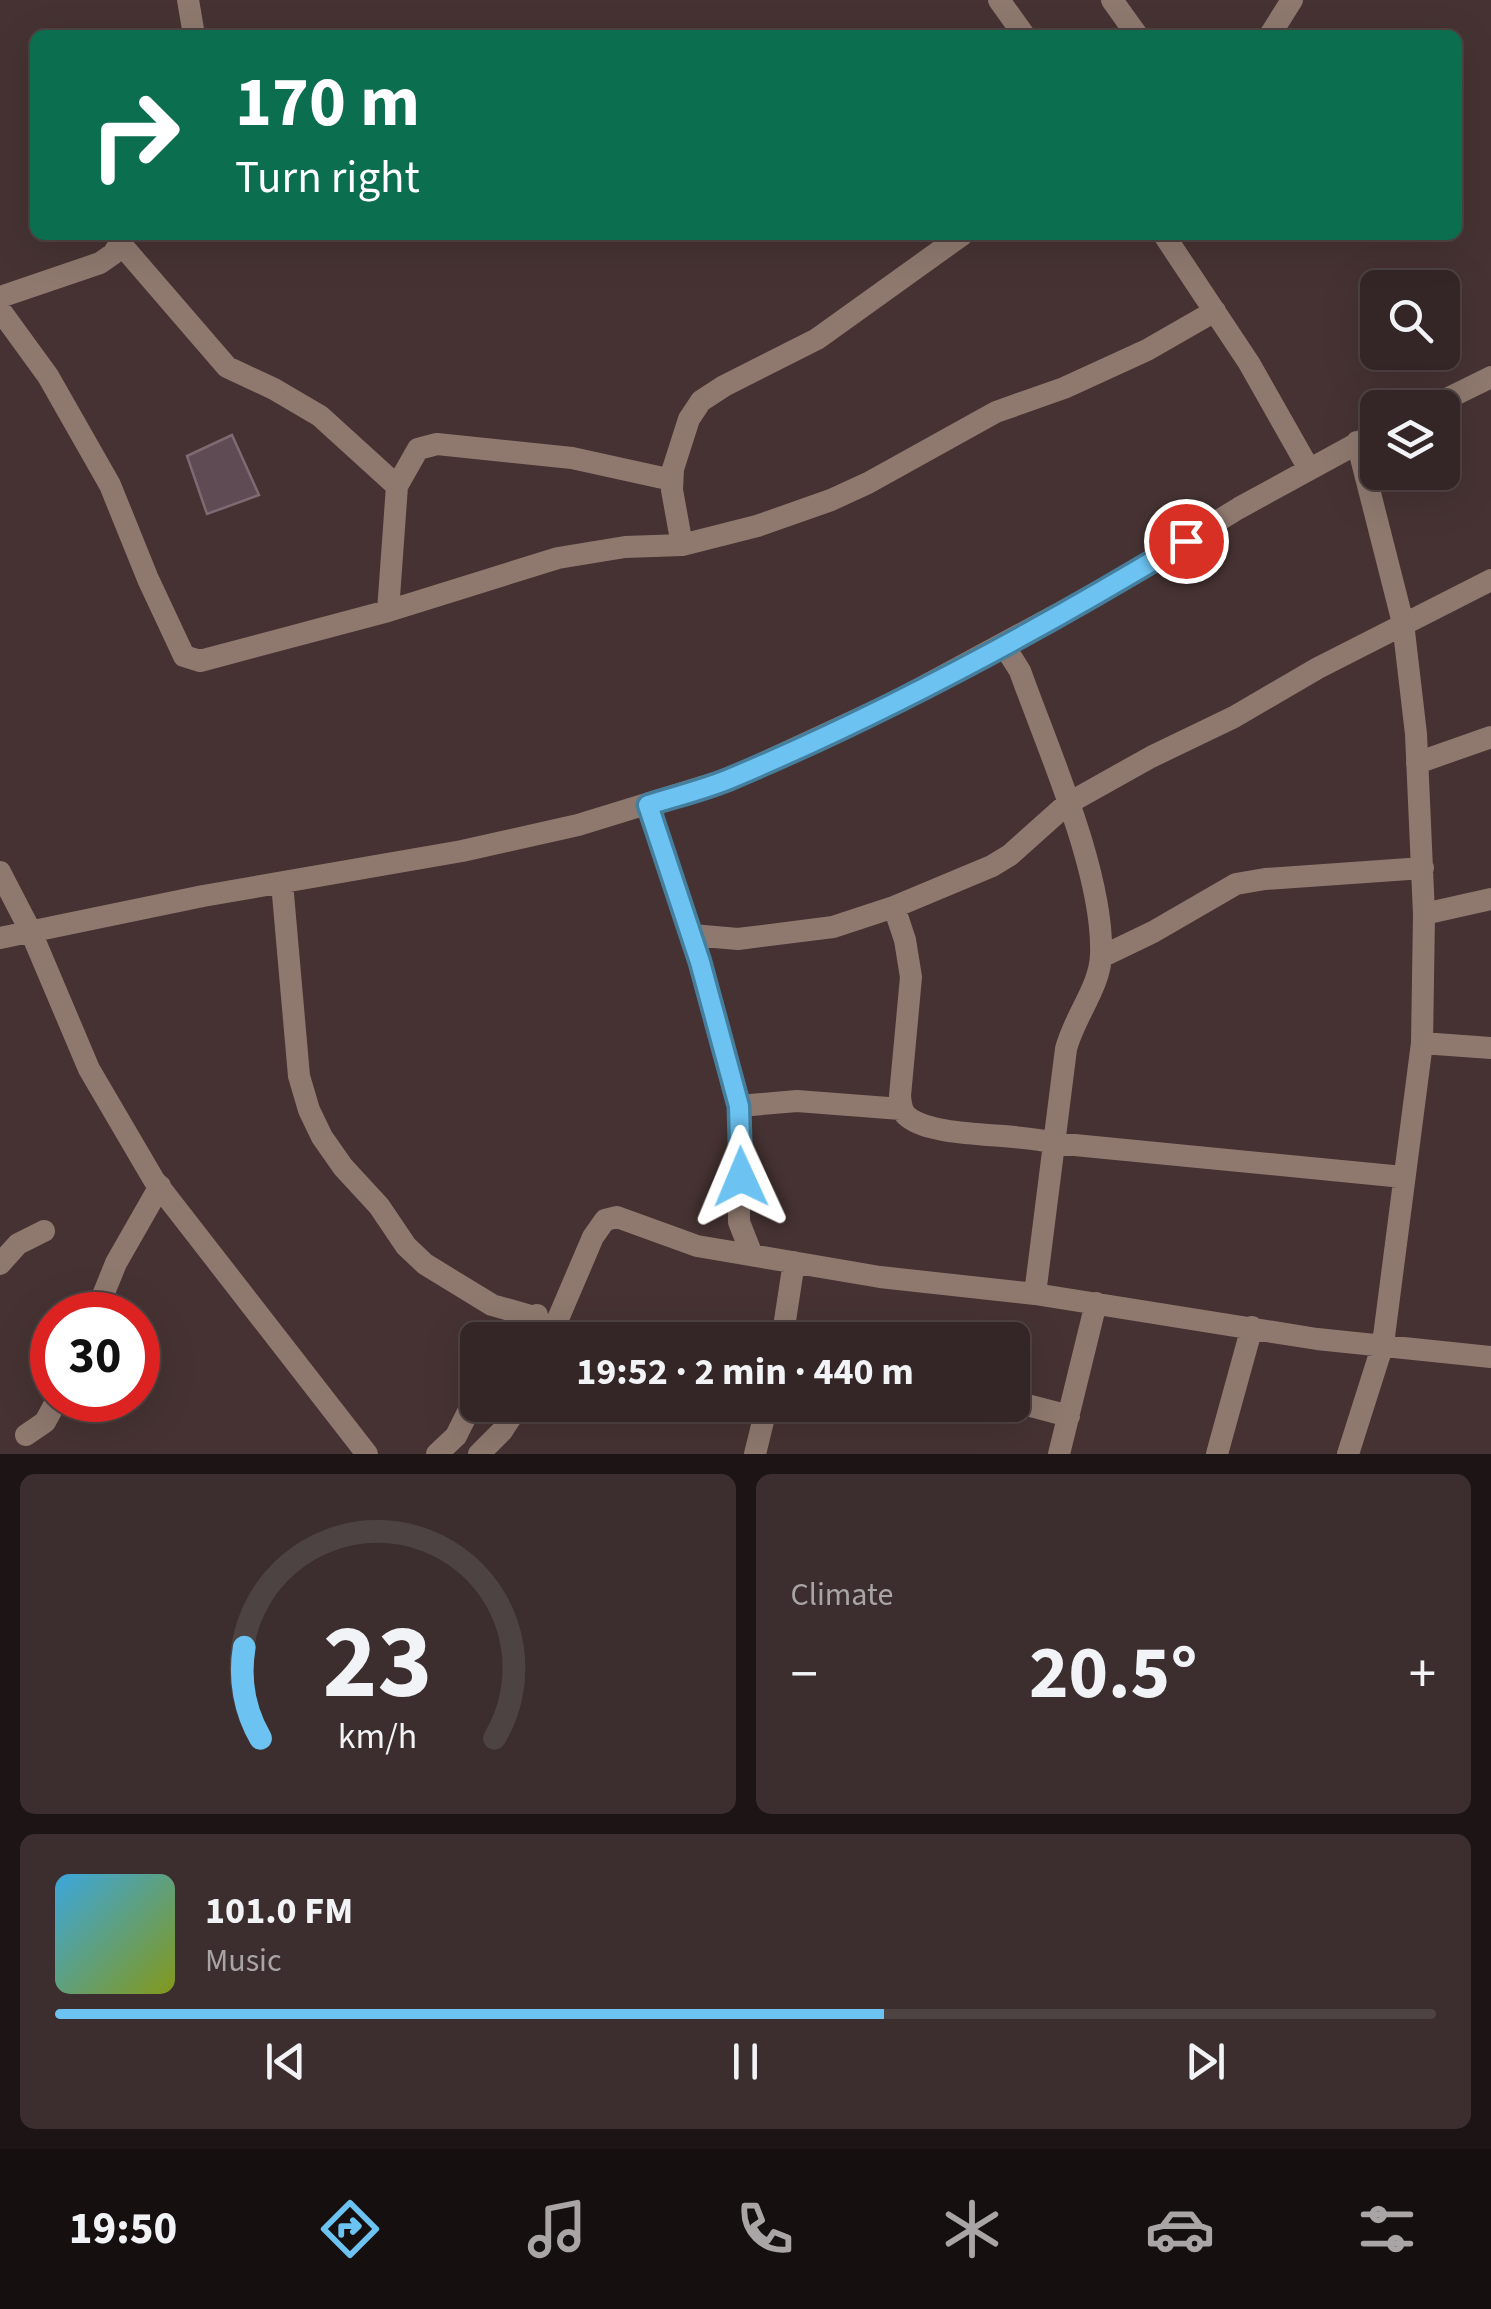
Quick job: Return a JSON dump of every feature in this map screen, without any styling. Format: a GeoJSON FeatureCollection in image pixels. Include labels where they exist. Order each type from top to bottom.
{"type":"FeatureCollection","features":[{"type":"Feature","properties":{"kind":"street"},"geometry":{"type":"LineString","coordinates":[[188,0],[193,30]]}},
{"type":"Feature","properties":{"kind":"street"},"geometry":{"type":"LineString","coordinates":[[999,0],[1020,30]]}},
{"type":"Feature","properties":{"kind":"street"},"geometry":{"type":"LineString","coordinates":[[1112,0],[1133,30]]}},
{"type":"Feature","properties":{"kind":"street"},"geometry":{"type":"LineString","coordinates":[[1273,30],[1292,0]]}},
{"type":"Feature","properties":{"kind":"street"},"geometry":{"type":"LineString","coordinates":[[0,296],[100,263],[121,240]]}},
{"type":"Feature","properties":{"kind":"street"},"geometry":{"type":"LineString","coordinates":[[123,240],[228,367],[320,416],[397,486]]}},
{"type":"Feature","properties":{"kind":"street"},"geometry":{"type":"LineString","coordinates":[[682,545],[672,480],[689,419],[702,401],[817,338],[955,240]]}},
{"type":"Feature","properties":{"kind":"street"},"geometry":{"type":"LineString","coordinates":[[1167,240],[1249,363],[1310,469]]}},
{"type":"Feature","properties":{"kind":"street"},"geometry":{"type":"LineString","coordinates":[[0,310],[48,376],[110,486],[184,656],[200,661],[388,611],[558,558],[682,545],[723,536],[831,500],[996,412],[1064,388],[1146,350],[1215,311]]}},
{"type":"Feature","properties":{"kind":"street"},"geometry":{"type":"LineString","coordinates":[[1460,392],[1491,377]]}},
{"type":"Feature","properties":{"kind":"street"},"geometry":{"type":"LineString","coordinates":[[0,938],[462,851],[648,805],[731,778],[894,702],[1003,644],[1360,441]]}},
{"type":"Feature","properties":{"kind":"street"},"geometry":{"type":"LineString","coordinates":[[388,611],[397,486],[418,448],[437,444],[572,458],[672,480]]}},
{"type":"Feature","properties":{"kind":"street"},"geometry":{"type":"LineString","coordinates":[[1348,1454],[1383,1344],[1422,1043],[1424,914],[1418,764],[1403,623],[1378,490]]}},
{"type":"Feature","properties":{"kind":"street"},"geometry":{"type":"LineString","coordinates":[[692,935],[738,940],[832,927],[894,907],[992,866],[1067,804],[1403,623],[1491,580]]}},
{"type":"Feature","properties":{"kind":"street"},"geometry":{"type":"LineString","coordinates":[[1003,644],[1020,672],[1090,874],[1101,957],[1071,1028],[1035,1294]]}},
{"type":"Feature","properties":{"kind":"street"},"geometry":{"type":"LineString","coordinates":[[1418,764],[1491,737]]}},
{"type":"Feature","properties":{"kind":"street"},"geometry":{"type":"LineString","coordinates":[[648,805],[692,935],[739,1106],[739,1222],[752,1255]]}},
{"type":"Feature","properties":{"kind":"street"},"geometry":{"type":"LineString","coordinates":[[1101,957],[1236,884],[1264,878],[1423,868]]}},
{"type":"Feature","properties":{"kind":"street"},"geometry":{"type":"LineString","coordinates":[[0,872],[112,1112],[160,1186],[359,1452]]}},
{"type":"Feature","properties":{"kind":"street"},"geometry":{"type":"LineString","coordinates":[[282,883],[299,1076],[308,1110],[342,1167],[379,1206],[406,1246],[424,1264],[492,1305],[531,1316]]}},
{"type":"Feature","properties":{"kind":"street"},"geometry":{"type":"LineString","coordinates":[[1424,914],[1491,899]]}},
{"type":"Feature","properties":{"kind":"street"},"geometry":{"type":"LineString","coordinates":[[894,907],[911,977],[901,1109]]}},
{"type":"Feature","properties":{"kind":"street"},"geometry":{"type":"LineString","coordinates":[[700,962],[738,940]]}},
{"type":"Feature","properties":{"kind":"street"},"geometry":{"type":"LineString","coordinates":[[1422,1043],[1491,1048]]}},
{"type":"Feature","properties":{"kind":"street"},"geometry":{"type":"LineString","coordinates":[[739,1106],[797,1101],[901,1109],[909,1118],[933,1127],[978,1134],[1403,1177]]}},
{"type":"Feature","properties":{"kind":"street"},"geometry":{"type":"LineString","coordinates":[[105,1292],[116,1263],[160,1186]]}},
{"type":"Feature","properties":{"kind":"street"},"geometry":{"type":"LineString","coordinates":[[557,1322],[593,1236],[605,1220],[618,1216],[697,1246],[880,1277],[1035,1294],[1317,1338],[1491,1356]]}},
{"type":"Feature","properties":{"kind":"street"},"geometry":{"type":"LineString","coordinates":[[724,1250],[739,1222]]}},
{"type":"Feature","properties":{"kind":"street"},"geometry":{"type":"LineString","coordinates":[[0,1264],[18,1244],[44,1231]]}},
{"type":"Feature","properties":{"kind":"street"},"geometry":{"type":"LineString","coordinates":[[785,1322],[794,1262]]}},
{"type":"Feature","properties":{"kind":"street"},"geometry":{"type":"LineString","coordinates":[[1059,1454],[1096,1304]]}},
{"type":"Feature","properties":{"kind":"street"},"geometry":{"type":"LineString","coordinates":[[492,1305],[497,1322]]}},
{"type":"Feature","properties":{"kind":"street"},"geometry":{"type":"LineString","coordinates":[[522,1322],[531,1316],[562,1310]]}},
{"type":"Feature","properties":{"kind":"street"},"geometry":{"type":"LineString","coordinates":[[1217,1454],[1252,1327]]}},
{"type":"Feature","properties":{"kind":"street"},"geometry":{"type":"LineString","coordinates":[[1030,1406],[1069,1416]]}},
{"type":"Feature","properties":{"kind":"street"},"geometry":{"type":"LineString","coordinates":[[26,1435],[44,1422]]}},
{"type":"Feature","properties":{"kind":"street"},"geometry":{"type":"LineString","coordinates":[[437,1454],[456,1436],[463,1422]]}},
{"type":"Feature","properties":{"kind":"street"},"geometry":{"type":"LineString","coordinates":[[480,1454],[508,1422]]}},
{"type":"Feature","properties":{"kind":"street"},"geometry":{"type":"LineString","coordinates":[[755,1454],[762,1422]]}},
{"type":"Feature","properties":{"kind":"building"},"geometry":{"type":"Polygon","coordinates":[[[232,435],[259,495],[207,514],[187,456],[232,435]]]}},
{"type":"Feature","properties":{"kind":"route"},"geometry":{"type":"LineString","coordinates":[[741,1177],[739,1106],[710,993],[648,805],[731,778],[894,702],[1186,541]]}}]}
